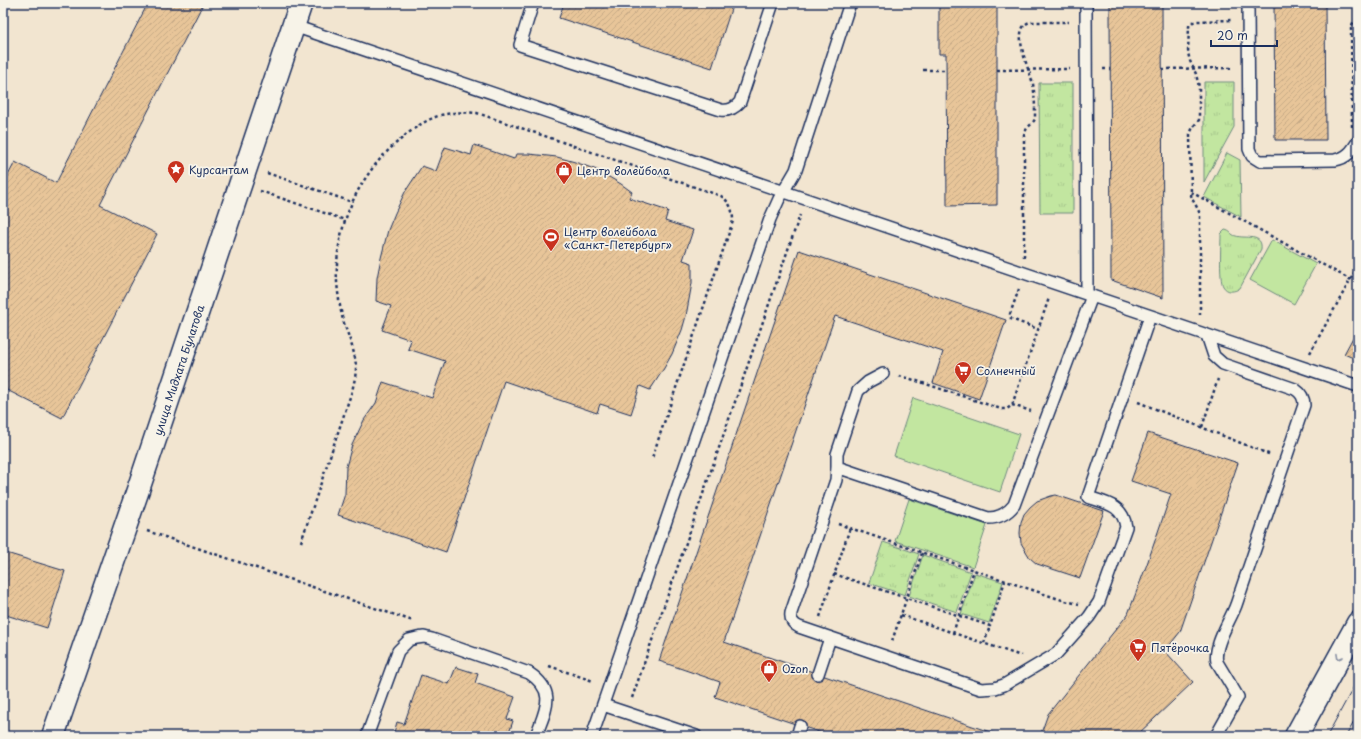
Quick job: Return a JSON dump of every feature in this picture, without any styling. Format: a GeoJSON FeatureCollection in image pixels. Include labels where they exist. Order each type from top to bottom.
{"type":"FeatureCollection","features":[{"type":"Feature","properties":{"kind":"street","name":"улица Мидхата Булатова"},"geometry":{"type":"LineString","coordinates":[[53,736],[126,524],[301,3]]}},
{"type":"Feature","properties":{"kind":"street"},"geometry":{"type":"LineString","coordinates":[[1296,736],[1358,623]]}},
{"type":"Feature","properties":{"kind":"lane"},"geometry":{"type":"LineString","coordinates":[[534,3],[520,45],[727,111],[733,109],[740,102],[773,3]]}},
{"type":"Feature","properties":{"kind":"lane"},"geometry":{"type":"LineString","coordinates":[[592,736],[770,219],[796,170],[850,3]]}},
{"type":"Feature","properties":{"kind":"lane"},"geometry":{"type":"LineString","coordinates":[[837,467],[988,518],[1001,516],[1008,512],[1014,505],[1089,295],[1086,3]]}},
{"type":"Feature","properties":{"kind":"lane"},"geometry":{"type":"LineString","coordinates":[[1248,3],[1250,153],[1255,159],[1260,160],[1335,160],[1343,158],[1352,152],[1358,141]]}},
{"type":"Feature","properties":{"kind":"lane"},"geometry":{"type":"LineString","coordinates":[[294,26],[1358,386]]}},
{"type":"Feature","properties":{"kind":"lane"},"geometry":{"type":"LineString","coordinates":[[883,374],[868,382],[858,391],[837,454],[836,480],[791,613],[792,621],[794,625],[814,633],[981,689],[995,688],[1004,685],[1061,650],[1089,617],[1102,597],[1126,527],[1125,520],[1118,509],[1112,505],[1087,501],[1150,316]]}},
{"type":"Feature","properties":{"kind":"lane"},"geometry":{"type":"LineString","coordinates":[[1207,335],[1214,356],[1223,364],[1295,389],[1300,392],[1303,397],[1304,405],[1235,607],[1216,653],[1217,662],[1238,697],[1216,736]]}},
{"type":"Feature","properties":{"kind":"lane"},"geometry":{"type":"LineString","coordinates":[[368,736],[398,651],[409,640],[424,637],[529,673],[536,678],[542,684],[546,692],[548,702],[536,736]]}},
{"type":"Feature","properties":{"kind":"lane"},"geometry":{"type":"LineString","coordinates":[[818,674],[830,638]]}},
{"type":"Feature","properties":{"kind":"lane"},"geometry":{"type":"LineString","coordinates":[[603,705],[696,736]]}},
{"type":"Feature","properties":{"kind":"path"},"geometry":{"type":"LineString","coordinates":[[1352,152],[1352,27],[1354,21],[1358,19]]}},
{"type":"Feature","properties":{"kind":"path"},"geometry":{"type":"LineString","coordinates":[[1200,310],[1200,216],[1191,192],[1190,134],[1199,118],[1199,87],[1188,53],[1188,30],[1191,24],[1197,21],[1248,20]]}},
{"type":"Feature","properties":{"kind":"path"},"geometry":{"type":"LineString","coordinates":[[1024,253],[1024,135],[1035,119],[1034,90],[1024,60],[1022,47],[1022,26],[1025,23],[1030,22],[1086,22]]}},
{"type":"Feature","properties":{"kind":"path"},"geometry":{"type":"LineString","coordinates":[[1352,61],[1358,61]]}},
{"type":"Feature","properties":{"kind":"path"},"geometry":{"type":"LineString","coordinates":[[1162,69],[1248,68]]}},
{"type":"Feature","properties":{"kind":"path"},"geometry":{"type":"LineString","coordinates":[[923,70],[946,70]]}},
{"type":"Feature","properties":{"kind":"path"},"geometry":{"type":"LineString","coordinates":[[997,70],[1028,70]]}},
{"type":"Feature","properties":{"kind":"path"},"geometry":{"type":"LineString","coordinates":[[301,542],[355,379],[355,356],[344,322],[339,301],[337,281],[337,260],[345,220],[352,202],[363,182],[376,163],[391,146],[428,120],[451,113],[477,113],[721,196],[732,208],[733,221],[652,458]]}},
{"type":"Feature","properties":{"kind":"path"},"geometry":{"type":"LineString","coordinates":[[261,171],[352,202]]}},
{"type":"Feature","properties":{"kind":"path"},"geometry":{"type":"LineString","coordinates":[[255,189],[345,220]]}},
{"type":"Feature","properties":{"kind":"path"},"geometry":{"type":"LineString","coordinates":[[1191,192],[1350,280]]}},
{"type":"Feature","properties":{"kind":"path"},"geometry":{"type":"LineString","coordinates":[[627,713],[805,199]]}},
{"type":"Feature","properties":{"kind":"path"},"geometry":{"type":"LineString","coordinates":[[1310,353],[1358,266]]}},
{"type":"Feature","properties":{"kind":"path"},"geometry":{"type":"LineString","coordinates":[[1024,273],[1010,316],[1013,320],[1038,329]]}},
{"type":"Feature","properties":{"kind":"path"},"geometry":{"type":"LineString","coordinates":[[883,374],[908,378],[1001,410],[1007,409],[1012,405],[1054,283]]}},
{"type":"Feature","properties":{"kind":"path"},"geometry":{"type":"LineString","coordinates":[[1202,428],[1223,364]]}},
{"type":"Feature","properties":{"kind":"path"},"geometry":{"type":"LineString","coordinates":[[1123,396],[1285,460]]}},
{"type":"Feature","properties":{"kind":"path"},"geometry":{"type":"LineString","coordinates":[[823,519],[1065,601],[1096,607]]}},
{"type":"Feature","properties":{"kind":"path"},"geometry":{"type":"LineString","coordinates":[[126,524],[420,623]]}},
{"type":"Feature","properties":{"kind":"path"},"geometry":{"type":"LineString","coordinates":[[814,633],[850,528]]}},
{"type":"Feature","properties":{"kind":"path"},"geometry":{"type":"LineString","coordinates":[[886,657],[922,553]]}},
{"type":"Feature","properties":{"kind":"path"},"geometry":{"type":"LineString","coordinates":[[953,632],[974,570]]}},
{"type":"Feature","properties":{"kind":"path"},"geometry":{"type":"LineString","coordinates":[[834,574],[990,626]]}},
{"type":"Feature","properties":{"kind":"path"},"geometry":{"type":"LineString","coordinates":[[984,643],[1005,581]]}},
{"type":"Feature","properties":{"kind":"path"},"geometry":{"type":"LineString","coordinates":[[901,615],[1042,663]]}},
{"type":"Feature","properties":{"kind":"path"},"geometry":{"type":"LineString","coordinates":[[549,666],[609,687]]}},
{"type":"Feature","properties":{"kind":"green space"},"geometry":{"type":"Polygon","coordinates":[[[1204,82],[1234,82],[1234,127],[1204,182],[1204,82]]]}},
{"type":"Feature","properties":{"kind":"green space"},"geometry":{"type":"Polygon","coordinates":[[[1039,83],[1073,83],[1073,213],[1040,213],[1039,83]]]}},
{"type":"Feature","properties":{"kind":"green space"},"geometry":{"type":"Polygon","coordinates":[[[1227,153],[1240,160],[1241,217],[1204,197],[1227,153]]]}},
{"type":"Feature","properties":{"kind":"green space"},"geometry":{"type":"Polygon","coordinates":[[[1225,230],[1236,236],[1256,239],[1261,244],[1261,249],[1240,288],[1233,291],[1227,290],[1223,286],[1222,282],[1221,234],[1225,230]]]}},
{"type":"Feature","properties":{"kind":"green space"},"geometry":{"type":"Polygon","coordinates":[[[1272,240],[1316,264],[1294,304],[1250,280],[1272,240]]]}},
{"type":"Feature","properties":{"kind":"green space"},"geometry":{"type":"Polygon","coordinates":[[[913,398],[1019,434],[1000,492],[894,456],[913,398]]]}},
{"type":"Feature","properties":{"kind":"green space"},"geometry":{"type":"Polygon","coordinates":[[[909,499],[987,525],[973,567],[895,541],[909,499]]]}},
{"type":"Feature","properties":{"kind":"green space"},"geometry":{"type":"Polygon","coordinates":[[[883,542],[919,554],[905,595],[869,583],[883,542]]]}},
{"type":"Feature","properties":{"kind":"green space"},"geometry":{"type":"Polygon","coordinates":[[[923,555],[971,572],[957,612],[909,596],[923,555]]]}},
{"type":"Feature","properties":{"kind":"green space"},"geometry":{"type":"Polygon","coordinates":[[[975,573],[1003,582],[989,623],[961,614],[975,573]]]}},
{"type":"Feature","properties":{"kind":"building"},"geometry":{"type":"Polygon","coordinates":[[[148,3],[203,4],[100,205],[157,234],[62,418],[3,388],[3,185],[15,162],[56,183],[148,3]]]}},
{"type":"Feature","properties":{"kind":"building"},"geometry":{"type":"Polygon","coordinates":[[[564,3],[733,3],[712,68],[559,18],[564,3]]]}},
{"type":"Feature","properties":{"kind":"building"},"geometry":{"type":"Polygon","coordinates":[[[939,3],[997,3],[997,205],[947,206],[946,54],[939,54],[939,3]]]}},
{"type":"Feature","properties":{"kind":"building"},"geometry":{"type":"Polygon","coordinates":[[[1110,3],[1162,3],[1163,298],[1111,280],[1110,3]]]}},
{"type":"Feature","properties":{"kind":"building"},"geometry":{"type":"Polygon","coordinates":[[[1274,3],[1325,3],[1326,140],[1275,140],[1274,3]]]}},
{"type":"Feature","properties":{"kind":"building"},"geometry":{"type":"Polygon","coordinates":[[[474,145],[514,159],[516,154],[529,154],[557,157],[575,162],[597,170],[621,184],[632,192],[629,198],[668,211],[665,221],[693,230],[683,260],[692,263],[692,283],[686,316],[672,354],[650,390],[640,386],[631,414],[600,404],[597,413],[504,381],[446,552],[338,515],[345,494],[346,467],[352,445],[364,420],[376,403],[383,382],[432,398],[445,361],[408,349],[411,340],[382,330],[391,306],[376,301],[377,278],[388,230],[405,192],[422,166],[436,171],[445,147],[471,155],[474,145]]]}},
{"type":"Feature","properties":{"kind":"building"},"geometry":{"type":"Polygon","coordinates":[[[799,250],[1006,320],[979,399],[933,383],[943,352],[835,316],[724,642],[1002,736],[831,736],[715,697],[720,682],[659,661],[799,250]]]}},
{"type":"Feature","properties":{"kind":"building"},"geometry":{"type":"Polygon","coordinates":[[[1358,328],[1358,360],[1344,354],[1358,328]]]}},
{"type":"Feature","properties":{"kind":"building"},"geometry":{"type":"Polygon","coordinates":[[[1148,433],[1238,463],[1180,632],[1165,651],[1193,682],[1136,736],[1040,736],[1048,714],[1128,614],[1147,564],[1171,494],[1131,481],[1148,433]]]}},
{"type":"Feature","properties":{"kind":"building"},"geometry":{"type":"Polygon","coordinates":[[[1056,495],[1104,511],[1080,578],[1037,564],[1030,558],[1021,543],[1021,522],[1024,514],[1037,501],[1056,495]]]}},
{"type":"Feature","properties":{"kind":"building"},"geometry":{"type":"Polygon","coordinates":[[[3,552],[65,571],[47,628],[3,614],[3,552]]]}},
{"type":"Feature","properties":{"kind":"building"},"geometry":{"type":"Polygon","coordinates":[[[456,667],[478,674],[475,683],[515,697],[507,719],[513,721],[508,736],[393,736],[397,722],[404,724],[421,675],[449,684],[456,667]]]}},
{"type":"Feature","properties":{"kind":"tram line"},"geometry":{"type":"LineString","coordinates":[[1327,736],[1358,679]]}},
{"type":"Feature","properties":{"kind":"tram line"},"geometry":{"type":"LineString","coordinates":[[1346,736],[1358,715]]}},
{"type":"Feature","properties":{"kind":"place","name":"Курсантам"},"geometry":{"type":"Point","coordinates":[176,184]}},
{"type":"Feature","properties":{"kind":"place","name":"Центр волейбола"},"geometry":{"type":"Point","coordinates":[564,185]}},
{"type":"Feature","properties":{"kind":"place","name":"Центр волейбола «Санкт-Петербург»"},"geometry":{"type":"Point","coordinates":[551,252]}},
{"type":"Feature","properties":{"kind":"place","name":"Солнечный"},"geometry":{"type":"Point","coordinates":[963,385]}},
{"type":"Feature","properties":{"kind":"place","name":"Пятёрочка"},"geometry":{"type":"Point","coordinates":[1138,662]}},
{"type":"Feature","properties":{"kind":"place","name":"Ozon"},"geometry":{"type":"Point","coordinates":[769,683]}}]}
